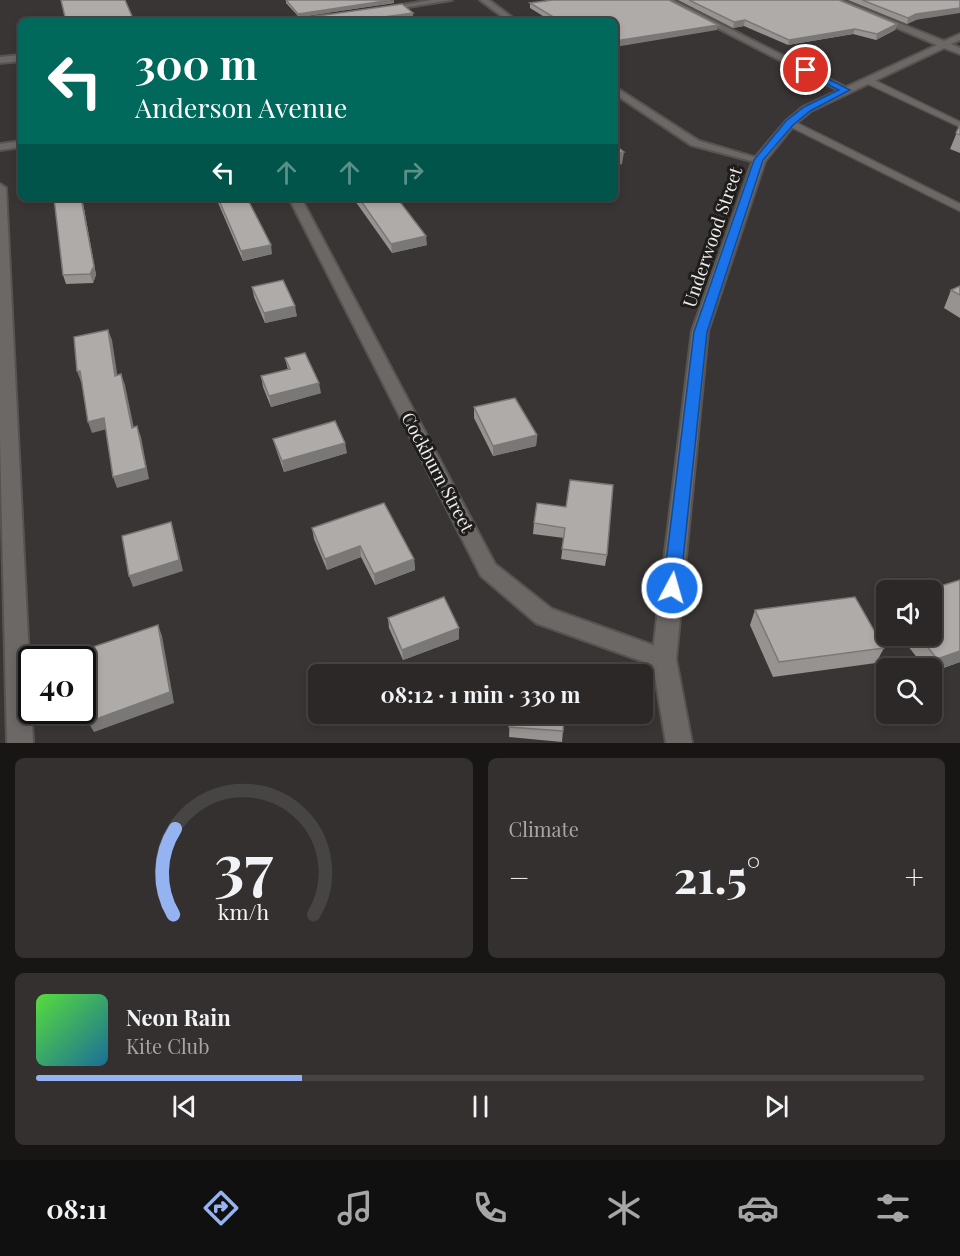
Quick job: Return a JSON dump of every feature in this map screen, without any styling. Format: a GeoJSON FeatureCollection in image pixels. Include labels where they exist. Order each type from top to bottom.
{"type":"FeatureCollection","features":[{"type":"Feature","properties":{"kind":"street"},"geometry":{"type":"LineString","coordinates":[[370,10],[448,0]]}},
{"type":"Feature","properties":{"kind":"street"},"geometry":{"type":"LineString","coordinates":[[484,0],[509,18]]}},
{"type":"Feature","properties":{"kind":"street"},"geometry":{"type":"LineString","coordinates":[[667,0],[846,90]]}},
{"type":"Feature","properties":{"kind":"street"},"geometry":{"type":"LineString","coordinates":[[835,0],[960,51]]}},
{"type":"Feature","properties":{"kind":"street"},"geometry":{"type":"LineString","coordinates":[[314,18],[337,15]]}},
{"type":"Feature","properties":{"kind":"street","name":"Underwood Street"},"geometry":{"type":"LineString","coordinates":[[680,743],[664,658],[700,332],[759,160],[790,123],[807,109],[960,37]]}},
{"type":"Feature","properties":{"kind":"street"},"geometry":{"type":"LineString","coordinates":[[0,60],[18,58]]}},
{"type":"Feature","properties":{"kind":"street"},"geometry":{"type":"LineString","coordinates":[[618,92],[695,143],[759,160]]}},
{"type":"Feature","properties":{"kind":"street"},"geometry":{"type":"LineString","coordinates":[[0,147],[18,144]]}},
{"type":"Feature","properties":{"kind":"street"},"geometry":{"type":"LineString","coordinates":[[0,189],[20,743]]}},
{"type":"Feature","properties":{"kind":"street","name":"Cockburn Street"},"geometry":{"type":"LineString","coordinates":[[297,201],[488,570],[544,616],[664,658]]}},
{"type":"Feature","properties":{"kind":"lane"},"geometry":{"type":"LineString","coordinates":[[869,81],[960,125]]}},
{"type":"Feature","properties":{"kind":"lane"},"geometry":{"type":"LineString","coordinates":[[790,123],[960,208]]}},
{"type":"Feature","properties":{"kind":"building"},"geometry":{"type":"Polygon","coordinates":[[[61,0],[125,0],[133,18],[65,18],[61,0]]]}},
{"type":"Feature","properties":{"kind":"building"},"geometry":{"type":"Polygon","coordinates":[[[286,0],[391,0],[298,14],[286,0]]]}},
{"type":"Feature","properties":{"kind":"building"},"geometry":{"type":"Polygon","coordinates":[[[553,0],[669,0],[718,25],[618,41],[618,18],[555,18],[530,3],[553,0]]]}},
{"type":"Feature","properties":{"kind":"building"},"geometry":{"type":"Polygon","coordinates":[[[689,0],[839,0],[897,24],[877,34],[855,29],[789,40],[745,20],[734,22],[689,0]]]}},
{"type":"Feature","properties":{"kind":"building"},"geometry":{"type":"Polygon","coordinates":[[[862,0],[960,0],[960,8],[916,14],[908,18],[862,0]]]}},
{"type":"Feature","properties":{"kind":"building"},"geometry":{"type":"Polygon","coordinates":[[[402,4],[413,13],[376,18],[304,18],[402,4]]]}},
{"type":"Feature","properties":{"kind":"building"},"geometry":{"type":"Polygon","coordinates":[[[54,201],[82,201],[94,266],[90,274],[63,275],[54,201]]]}},
{"type":"Feature","properties":{"kind":"building"},"geometry":{"type":"Polygon","coordinates":[[[219,201],[249,201],[271,245],[241,251],[219,201]]]}},
{"type":"Feature","properties":{"kind":"building"},"geometry":{"type":"Polygon","coordinates":[[[361,201],[399,201],[426,236],[391,244],[361,201]]]}},
{"type":"Feature","properties":{"kind":"building"},"geometry":{"type":"Polygon","coordinates":[[[283,280],[295,306],[264,313],[252,287],[283,280]]]}},
{"type":"Feature","properties":{"kind":"building"},"geometry":{"type":"Polygon","coordinates":[[[960,286],[960,295],[951,290],[960,286]]]}},
{"type":"Feature","properties":{"kind":"building"},"geometry":{"type":"Polygon","coordinates":[[[108,330],[115,376],[121,374],[132,428],[137,426],[146,468],[113,477],[104,418],[88,422],[80,371],[77,371],[74,337],[108,330]]]}},
{"type":"Feature","properties":{"kind":"building"},"geometry":{"type":"Polygon","coordinates":[[[305,353],[319,383],[269,396],[261,376],[290,369],[285,358],[305,353]]]}},
{"type":"Feature","properties":{"kind":"building"},"geometry":{"type":"Polygon","coordinates":[[[515,398],[537,435],[493,446],[474,407],[515,398]]]}},
{"type":"Feature","properties":{"kind":"building"},"geometry":{"type":"Polygon","coordinates":[[[335,421],[345,443],[282,461],[273,439],[335,421]]]}},
{"type":"Feature","properties":{"kind":"building"},"geometry":{"type":"Polygon","coordinates":[[[570,480],[613,485],[607,555],[562,549],[565,528],[534,523],[537,503],[566,507],[570,480]]]}},
{"type":"Feature","properties":{"kind":"building"},"geometry":{"type":"Polygon","coordinates":[[[384,503],[414,559],[374,574],[360,546],[325,559],[312,528],[384,503]]]}},
{"type":"Feature","properties":{"kind":"building"},"geometry":{"type":"Polygon","coordinates":[[[171,522],[179,560],[129,576],[122,536],[171,522]]]}},
{"type":"Feature","properties":{"kind":"building"},"geometry":{"type":"Polygon","coordinates":[[[960,580],[960,651],[936,658],[927,646],[942,646],[942,586],[960,580]]]}},
{"type":"Feature","properties":{"kind":"building"},"geometry":{"type":"Polygon","coordinates":[[[444,597],[459,628],[402,650],[388,618],[444,597]]]}},
{"type":"Feature","properties":{"kind":"building"},"geometry":{"type":"Polygon","coordinates":[[[855,597],[876,634],[876,646],[884,648],[779,662],[755,610],[855,597]]]}},
{"type":"Feature","properties":{"kind":"building"},"geometry":{"type":"Polygon","coordinates":[[[158,625],[170,692],[96,719],[96,646],[158,625]]]}},
{"type":"Feature","properties":{"kind":"building"},"geometry":{"type":"Polygon","coordinates":[[[509,724],[563,724],[563,731],[509,727],[509,724]]]}},
{"type":"Feature","properties":{"kind":"route"},"geometry":{"type":"LineString","coordinates":[[672,588],[700,332],[759,160],[790,123],[807,109],[846,90],[806,70]]}}]}
